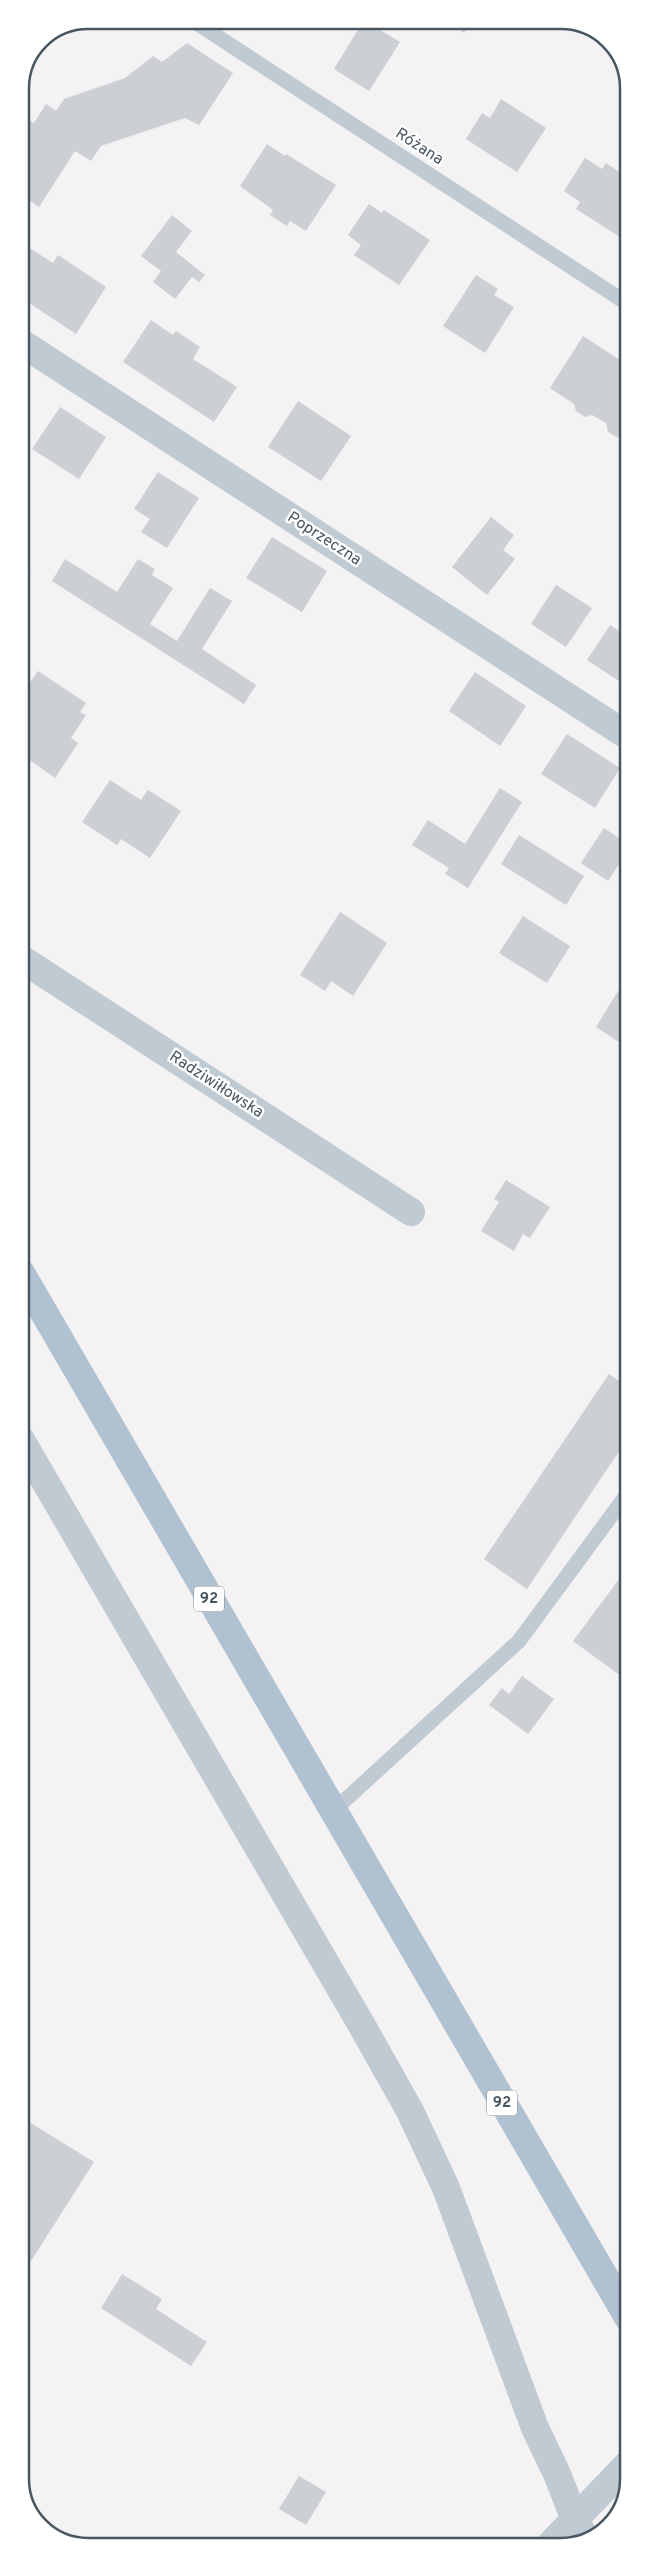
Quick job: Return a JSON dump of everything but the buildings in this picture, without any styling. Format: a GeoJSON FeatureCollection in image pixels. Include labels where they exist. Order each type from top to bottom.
{"type":"FeatureCollection","features":[{"type":"Feature","properties":{"kind":"main road","name":"92"},"geometry":{"type":"LineString","coordinates":[[29,1287],[332,1812],[620,2305]]}},
{"type":"Feature","properties":{"kind":"street","name":"Poprzeczna"},"geometry":{"type":"LineString","coordinates":[[29,348],[620,731]]}},
{"type":"Feature","properties":{"kind":"street","name":"Radziwiłłowska"},"geometry":{"type":"LineString","coordinates":[[29,964],[412,1212]]}},
{"type":"Feature","properties":{"kind":"street"},"geometry":{"type":"LineString","coordinates":[[29,1454],[361,2024],[410,2112],[446,2188],[535,2428],[581,2530]]}},
{"type":"Feature","properties":{"kind":"street"},"geometry":{"type":"LineString","coordinates":[[566,2538],[581,2530],[620,2476]]}},
{"type":"Feature","properties":{"kind":"lane","name":"Różana"},"geometry":{"type":"LineString","coordinates":[[206,29],[620,299]]}},
{"type":"Feature","properties":{"kind":"lane"},"geometry":{"type":"LineString","coordinates":[[332,1812],[519,1641],[620,1504]]}}]}
